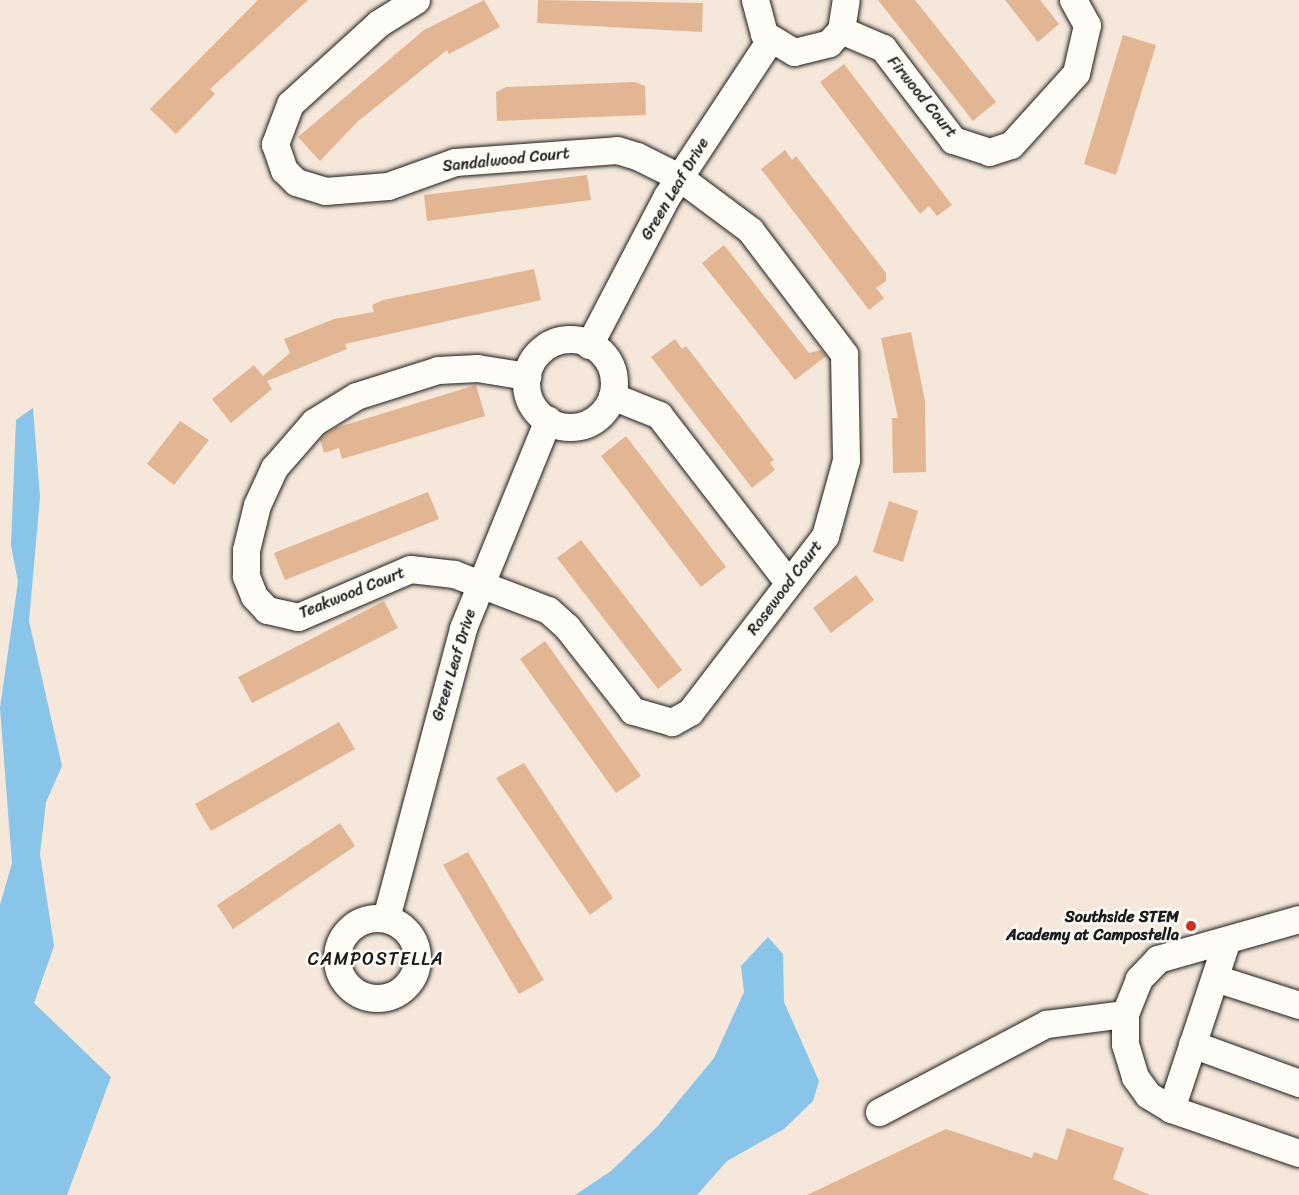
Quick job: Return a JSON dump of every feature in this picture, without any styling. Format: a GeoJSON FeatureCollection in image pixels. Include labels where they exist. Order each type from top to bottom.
{"type":"FeatureCollection","features":[{"type":"Feature","properties":{"kind":"street","name":"Sandalwood Court"},"geometry":{"type":"LineString","coordinates":[[416,0],[379,23],[290,104],[275,144],[284,170],[297,182],[325,191],[388,186],[455,162],[617,150],[679,177]]}},
{"type":"Feature","properties":{"kind":"street"},"geometry":{"type":"LineString","coordinates":[[755,0],[756,18],[770,40],[794,52],[812,51],[841,30],[846,0]]}},
{"type":"Feature","properties":{"kind":"street","name":"Firwood Court"},"geometry":{"type":"LineString","coordinates":[[841,30],[883,48],[953,140],[989,152],[1011,146],[1076,73],[1087,25],[1073,0]]}},
{"type":"Feature","properties":{"kind":"street","name":"Green Leaf Drive"},"geometry":{"type":"LineString","coordinates":[[590,345],[679,177],[770,40]]}},
{"type":"Feature","properties":{"kind":"street","name":"Rosewood Court"},"geometry":{"type":"LineString","coordinates":[[481,583],[548,610],[567,627],[633,711],[672,722],[690,712],[825,536],[842,492],[849,369],[834,335],[750,230],[679,177]]}},
{"type":"Feature","properties":{"kind":"street"},"geometry":{"type":"LineString","coordinates":[[566,339],[590,345],[609,363],[612,396],[590,422],[573,427],[548,420],[530,403],[527,376],[536,355],[549,344],[566,339]]}},
{"type":"Feature","properties":{"kind":"street","name":"Teakwood Court"},"geometry":{"type":"LineString","coordinates":[[481,583],[410,569],[298,617],[282,616],[267,610],[254,596],[246,576],[246,550],[274,468],[329,410],[438,370],[477,368],[527,376]]}},
{"type":"Feature","properties":{"kind":"street"},"geometry":{"type":"LineString","coordinates":[[612,396],[659,416],[789,583]]}},
{"type":"Feature","properties":{"kind":"street","name":"Green Leaf Drive"},"geometry":{"type":"LineString","coordinates":[[386,918],[451,665],[481,583],[548,420]]}},
{"type":"Feature","properties":{"kind":"street"},"geometry":{"type":"LineString","coordinates":[[1299,919],[1226,943],[1184,948],[1158,959],[1139,979],[1125,1014],[1125,1044],[1135,1077],[1148,1095],[1171,1109],[1299,1153]]}},
{"type":"Feature","properties":{"kind":"street"},"geometry":{"type":"LineString","coordinates":[[1171,1109],[1226,943]]}},
{"type":"Feature","properties":{"kind":"street"},"geometry":{"type":"LineString","coordinates":[[1215,978],[1299,1005]]}},
{"type":"Feature","properties":{"kind":"street"},"geometry":{"type":"LineString","coordinates":[[879,1112],[1046,1024],[1125,1014]]}},
{"type":"Feature","properties":{"kind":"street"},"geometry":{"type":"LineString","coordinates":[[1192,1044],[1299,1083]]}},
{"type":"Feature","properties":{"kind":"water"},"geometry":{"type":"Polygon","coordinates":[[[33,408],[40,497],[29,621],[62,766],[46,802],[40,854],[54,946],[34,1003],[111,1077],[67,1195],[0,1195],[0,905],[12,863],[0,708],[18,582],[11,545],[16,420],[33,408]]]}},
{"type":"Feature","properties":{"kind":"water"},"geometry":{"type":"Polygon","coordinates":[[[768,937],[783,954],[784,1002],[819,1081],[813,1101],[784,1129],[727,1161],[697,1195],[575,1195],[611,1171],[657,1127],[714,1058],[744,992],[741,966],[768,937]]]}},
{"type":"Feature","properties":{"kind":"building"},"geometry":{"type":"Polygon","coordinates":[[[258,0],[308,0],[210,89],[215,94],[176,134],[150,109],[258,0]]]}},
{"type":"Feature","properties":{"kind":"building"},"geometry":{"type":"Polygon","coordinates":[[[484,0],[500,27],[449,54],[447,50],[357,122],[320,161],[298,137],[424,30],[484,0]]]}},
{"type":"Feature","properties":{"kind":"building"},"geometry":{"type":"Polygon","coordinates":[[[538,0],[703,3],[702,32],[537,23],[538,0]]]}},
{"type":"Feature","properties":{"kind":"building"},"geometry":{"type":"Polygon","coordinates":[[[878,0],[915,0],[996,102],[973,121],[878,0]]]}},
{"type":"Feature","properties":{"kind":"building"},"geometry":{"type":"Polygon","coordinates":[[[1005,0],[1040,0],[1059,24],[1038,42],[1005,0]]]}},
{"type":"Feature","properties":{"kind":"building"},"geometry":{"type":"Polygon","coordinates":[[[1123,35],[1156,45],[1116,175],[1084,164],[1123,35]]]}},
{"type":"Feature","properties":{"kind":"building"},"geometry":{"type":"Polygon","coordinates":[[[844,64],[952,205],[937,216],[929,206],[920,214],[820,82],[844,64]]]}},
{"type":"Feature","properties":{"kind":"building"},"geometry":{"type":"Polygon","coordinates":[[[635,82],[645,86],[646,115],[497,121],[496,92],[506,87],[635,82]]]}},
{"type":"Feature","properties":{"kind":"building"},"geometry":{"type":"Polygon","coordinates":[[[785,150],[792,160],[796,156],[886,273],[886,281],[876,288],[884,298],[869,310],[761,169],[785,150]]]}},
{"type":"Feature","properties":{"kind":"building"},"geometry":{"type":"Polygon","coordinates":[[[587,175],[591,200],[427,221],[424,195],[587,175]]]}},
{"type":"Feature","properties":{"kind":"building"},"geometry":{"type":"Polygon","coordinates":[[[724,245],[809,353],[821,350],[826,356],[795,380],[702,263],[724,245]]]}},
{"type":"Feature","properties":{"kind":"building"},"geometry":{"type":"Polygon","coordinates":[[[534,269],[541,300],[345,344],[347,349],[267,381],[272,389],[231,423],[212,399],[254,365],[263,376],[290,353],[284,339],[334,319],[374,312],[372,305],[383,300],[534,269]]]}},
{"type":"Feature","properties":{"kind":"building"},"geometry":{"type":"Polygon","coordinates":[[[911,332],[925,401],[926,472],[893,473],[892,418],[898,418],[881,338],[911,332]]]}},
{"type":"Feature","properties":{"kind":"building"},"geometry":{"type":"Polygon","coordinates":[[[675,339],[682,349],[686,346],[774,460],[770,463],[775,470],[752,488],[651,357],[675,339]]]}},
{"type":"Feature","properties":{"kind":"building"},"geometry":{"type":"Polygon","coordinates":[[[476,385],[485,416],[342,459],[339,448],[324,453],[320,439],[335,428],[476,385]]]}},
{"type":"Feature","properties":{"kind":"building"},"geometry":{"type":"Polygon","coordinates":[[[180,421],[209,440],[174,485],[147,464],[180,421]]]}},
{"type":"Feature","properties":{"kind":"building"},"geometry":{"type":"Polygon","coordinates":[[[626,436],[726,567],[701,587],[601,456],[626,436]]]}},
{"type":"Feature","properties":{"kind":"building"},"geometry":{"type":"Polygon","coordinates":[[[428,492],[439,519],[285,580],[274,553],[428,492]]]}},
{"type":"Feature","properties":{"kind":"building"},"geometry":{"type":"Polygon","coordinates":[[[889,501],[918,511],[903,562],[873,552],[889,501]]]}},
{"type":"Feature","properties":{"kind":"building"},"geometry":{"type":"Polygon","coordinates":[[[581,540],[682,670],[658,689],[557,558],[581,540]]]}},
{"type":"Feature","properties":{"kind":"building"},"geometry":{"type":"Polygon","coordinates":[[[856,575],[874,600],[831,633],[813,608],[856,575]]]}},
{"type":"Feature","properties":{"kind":"building"},"geometry":{"type":"Polygon","coordinates":[[[384,601],[398,628],[252,703],[238,677],[384,601]]]}},
{"type":"Feature","properties":{"kind":"building"},"geometry":{"type":"Polygon","coordinates":[[[545,641],[641,776],[616,793],[520,659],[545,641]]]}},
{"type":"Feature","properties":{"kind":"building"},"geometry":{"type":"Polygon","coordinates":[[[339,722],[355,749],[211,831],[195,804],[339,722]]]}},
{"type":"Feature","properties":{"kind":"building"},"geometry":{"type":"Polygon","coordinates":[[[524,763],[613,898],[590,915],[496,778],[524,763]]]}},
{"type":"Feature","properties":{"kind":"building"},"geometry":{"type":"Polygon","coordinates":[[[340,823],[355,846],[233,929],[217,905],[340,823]]]}},
{"type":"Feature","properties":{"kind":"building"},"geometry":{"type":"Polygon","coordinates":[[[468,852],[544,980],[519,994],[443,865],[468,852]]]}},
{"type":"Feature","properties":{"kind":"building"},"geometry":{"type":"Polygon","coordinates":[[[1067,1128],[1124,1148],[1113,1179],[1150,1195],[807,1195],[946,1129],[1032,1158],[1034,1152],[1057,1160],[1067,1128]]]}},
{"type":"Feature","properties":{"kind":"place","name":"Southside STEM Academy at Campostella"},"geometry":{"type":"Point","coordinates":[1191,926]}},
{"type":"Feature","properties":{"kind":"district","name":"CAMPOSTELLA"},"geometry":{"type":"Point","coordinates":[376,959]}}]}
